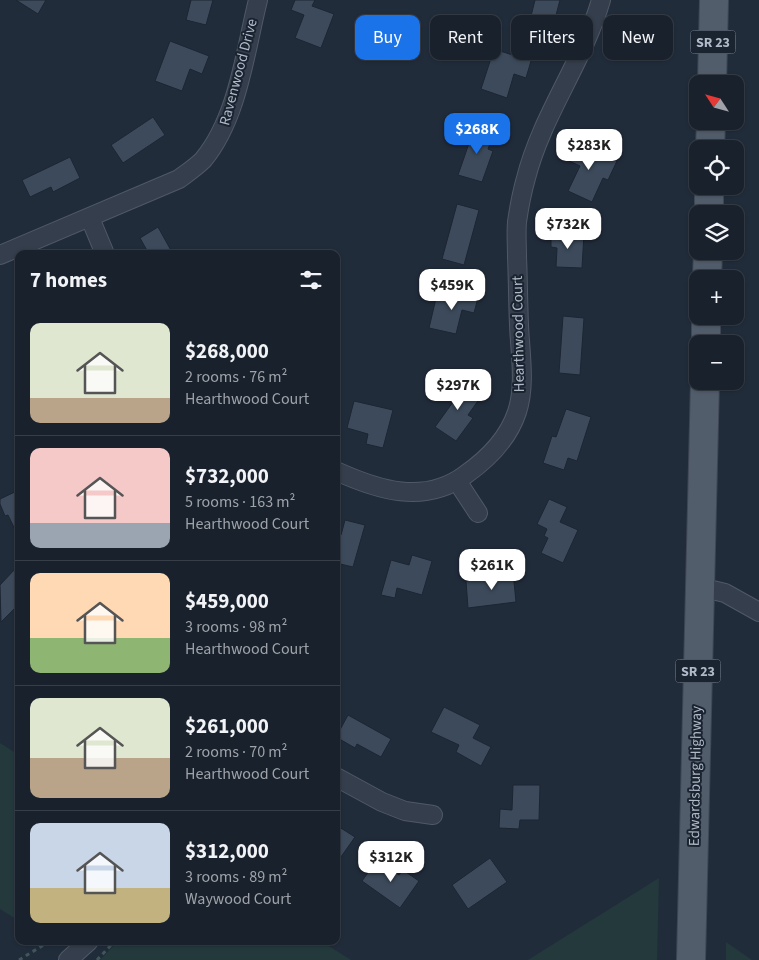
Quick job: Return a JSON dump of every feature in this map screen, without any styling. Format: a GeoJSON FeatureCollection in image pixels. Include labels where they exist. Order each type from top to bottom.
{"type":"FeatureCollection","features":[{"type":"Feature","properties":{"kind":"main road","name":"SR 23"},"geometry":{"type":"LineString","coordinates":[[712,75],[714,0]]}},
{"type":"Feature","properties":{"kind":"main road","name":"Edwardsburg Highway"},"geometry":{"type":"LineString","coordinates":[[691,960],[705,390]]}},
{"type":"Feature","properties":{"kind":"street","name":"Ravenwood Drive"},"geometry":{"type":"LineString","coordinates":[[0,255],[179,179],[202,161],[220,136],[233,105],[258,0]]}},
{"type":"Feature","properties":{"kind":"street","name":"Hearthwood Court"},"geometry":{"type":"LineString","coordinates":[[340,473],[366,485],[395,492],[427,492],[458,481],[480,464],[504,438],[518,410],[522,376],[517,223],[524,186],[546,124],[573,71],[595,21],[601,0]]}},
{"type":"Feature","properties":{"kind":"street"},"geometry":{"type":"LineString","coordinates":[[90,218],[102,250]]}},
{"type":"Feature","properties":{"kind":"street"},"geometry":{"type":"LineString","coordinates":[[458,481],[478,513]]}},
{"type":"Feature","properties":{"kind":"street"},"geometry":{"type":"LineString","coordinates":[[700,587],[725,592],[759,612]]}},
{"type":"Feature","properties":{"kind":"street"},"geometry":{"type":"LineString","coordinates":[[340,779],[382,802],[405,811],[433,815]]}},
{"type":"Feature","properties":{"kind":"street"},"geometry":{"type":"LineString","coordinates":[[68,960],[84,945]]}},
{"type":"Feature","properties":{"kind":"path"},"geometry":{"type":"LineString","coordinates":[[19,960],[43,945]]}},
{"type":"Feature","properties":{"kind":"path"},"geometry":{"type":"LineString","coordinates":[[97,960],[111,945]]}},
{"type":"Feature","properties":{"kind":"green space"},"geometry":{"type":"Polygon","coordinates":[[[0,743],[15,752],[15,918],[0,909],[0,743]]]}},
{"type":"Feature","properties":{"kind":"green space"},"geometry":{"type":"Polygon","coordinates":[[[659,878],[657,960],[528,960],[659,878]]]}},
{"type":"Feature","properties":{"kind":"green space"},"geometry":{"type":"Polygon","coordinates":[[[726,942],[752,960],[726,960],[726,942]]]}},
{"type":"Feature","properties":{"kind":"green space"},"geometry":{"type":"Polygon","coordinates":[[[114,945],[327,945],[351,960],[100,960],[114,945]]]}},
{"type":"Feature","properties":{"kind":"building"},"geometry":{"type":"Polygon","coordinates":[[[16,0],[46,0],[38,14],[16,0]]]}},
{"type":"Feature","properties":{"kind":"building"},"geometry":{"type":"Polygon","coordinates":[[[191,0],[213,0],[206,25],[186,20],[191,0]]]}},
{"type":"Feature","properties":{"kind":"building"},"geometry":{"type":"Polygon","coordinates":[[[295,0],[315,0],[312,6],[334,14],[321,48],[295,38],[304,15],[291,10],[295,0]]]}},
{"type":"Feature","properties":{"kind":"building"},"geometry":{"type":"Polygon","coordinates":[[[535,0],[560,0],[556,15],[531,15],[535,0]]]}},
{"type":"Feature","properties":{"kind":"building"},"geometry":{"type":"Polygon","coordinates":[[[170,41],[209,56],[202,74],[190,69],[182,91],[155,81],[170,41]]]}},
{"type":"Feature","properties":{"kind":"building"},"geometry":{"type":"Polygon","coordinates":[[[501,51],[511,55],[511,60],[531,61],[526,78],[514,74],[507,98],[481,89],[490,60],[501,60],[501,51]]]}},
{"type":"Feature","properties":{"kind":"building"},"geometry":{"type":"Polygon","coordinates":[[[153,117],[165,135],[123,163],[111,145],[153,117]]]}},
{"type":"Feature","properties":{"kind":"building"},"geometry":{"type":"Polygon","coordinates":[[[475,126],[494,132],[488,149],[493,151],[482,182],[458,175],[475,126]]]}},
{"type":"Feature","properties":{"kind":"building"},"geometry":{"type":"Polygon","coordinates":[[[576,142],[617,161],[608,180],[603,178],[592,202],[568,191],[580,166],[567,160],[576,142]]]}},
{"type":"Feature","properties":{"kind":"building"},"geometry":{"type":"Polygon","coordinates":[[[70,157],[80,178],[53,192],[51,187],[30,197],[22,180],[70,157]]]}},
{"type":"Feature","properties":{"kind":"building"},"geometry":{"type":"Polygon","coordinates":[[[457,204],[479,210],[464,265],[442,259],[457,204]]]}},
{"type":"Feature","properties":{"kind":"building"},"geometry":{"type":"Polygon","coordinates":[[[158,227],[171,250],[147,250],[140,238],[158,227]]]}},
{"type":"Feature","properties":{"kind":"building"},"geometry":{"type":"Polygon","coordinates":[[[551,233],[584,234],[582,268],[556,267],[557,248],[551,247],[551,233]]]}},
{"type":"Feature","properties":{"kind":"building"},"geometry":{"type":"Polygon","coordinates":[[[459,290],[479,294],[474,313],[462,310],[456,334],[429,328],[437,294],[457,299],[459,290]]]}},
{"type":"Feature","properties":{"kind":"building"},"geometry":{"type":"Polygon","coordinates":[[[563,316],[584,318],[580,375],[559,373],[563,316]]]}},
{"type":"Feature","properties":{"kind":"building"},"geometry":{"type":"Polygon","coordinates":[[[456,381],[480,398],[468,415],[473,418],[456,441],[435,427],[453,402],[445,396],[456,381]]]}},
{"type":"Feature","properties":{"kind":"building"},"geometry":{"type":"Polygon","coordinates":[[[354,401],[393,410],[383,448],[366,444],[368,434],[347,428],[354,401]]]}},
{"type":"Feature","properties":{"kind":"building"},"geometry":{"type":"Polygon","coordinates":[[[566,409],[591,417],[577,461],[568,458],[564,470],[543,463],[552,436],[556,437],[566,409]]]}},
{"type":"Feature","properties":{"kind":"building"},"geometry":{"type":"Polygon","coordinates":[[[15,492],[15,530],[8,515],[5,516],[0,499],[15,492]]]}},
{"type":"Feature","properties":{"kind":"building"},"geometry":{"type":"Polygon","coordinates":[[[549,499],[567,507],[560,522],[578,530],[563,563],[541,553],[548,538],[544,536],[547,529],[537,524],[549,499]]]}},
{"type":"Feature","properties":{"kind":"building"},"geometry":{"type":"Polygon","coordinates":[[[345,520],[365,525],[353,567],[340,564],[341,535],[345,520]]]}},
{"type":"Feature","properties":{"kind":"building"},"geometry":{"type":"Polygon","coordinates":[[[412,555],[432,561],[422,595],[397,588],[395,598],[381,595],[391,560],[409,565],[412,555]]]}},
{"type":"Feature","properties":{"kind":"building"},"geometry":{"type":"Polygon","coordinates":[[[15,569],[15,608],[1,622],[0,585],[15,569]]]}},
{"type":"Feature","properties":{"kind":"building"},"geometry":{"type":"Polygon","coordinates":[[[513,571],[516,602],[468,608],[466,581],[495,578],[495,572],[513,571]]]}},
{"type":"Feature","properties":{"kind":"building"},"geometry":{"type":"Polygon","coordinates":[[[444,707],[480,725],[473,738],[491,747],[481,766],[456,752],[459,745],[431,732],[444,707]]]}},
{"type":"Feature","properties":{"kind":"building"},"geometry":{"type":"Polygon","coordinates":[[[348,715],[391,739],[381,757],[357,744],[355,748],[340,739],[340,730],[348,715]]]}},
{"type":"Feature","properties":{"kind":"building"},"geometry":{"type":"Polygon","coordinates":[[[513,785],[540,785],[539,820],[520,820],[519,829],[499,828],[500,809],[512,810],[513,785]]]}},
{"type":"Feature","properties":{"kind":"building"},"geometry":{"type":"Polygon","coordinates":[[[340,828],[355,837],[340,858],[340,828]]]}},
{"type":"Feature","properties":{"kind":"building"},"geometry":{"type":"Polygon","coordinates":[[[490,858],[507,882],[468,909],[452,885],[490,858]]]}},
{"type":"Feature","properties":{"kind":"building"},"geometry":{"type":"Polygon","coordinates":[[[377,860],[399,875],[403,870],[419,881],[400,908],[362,881],[377,860]]]}}]}
